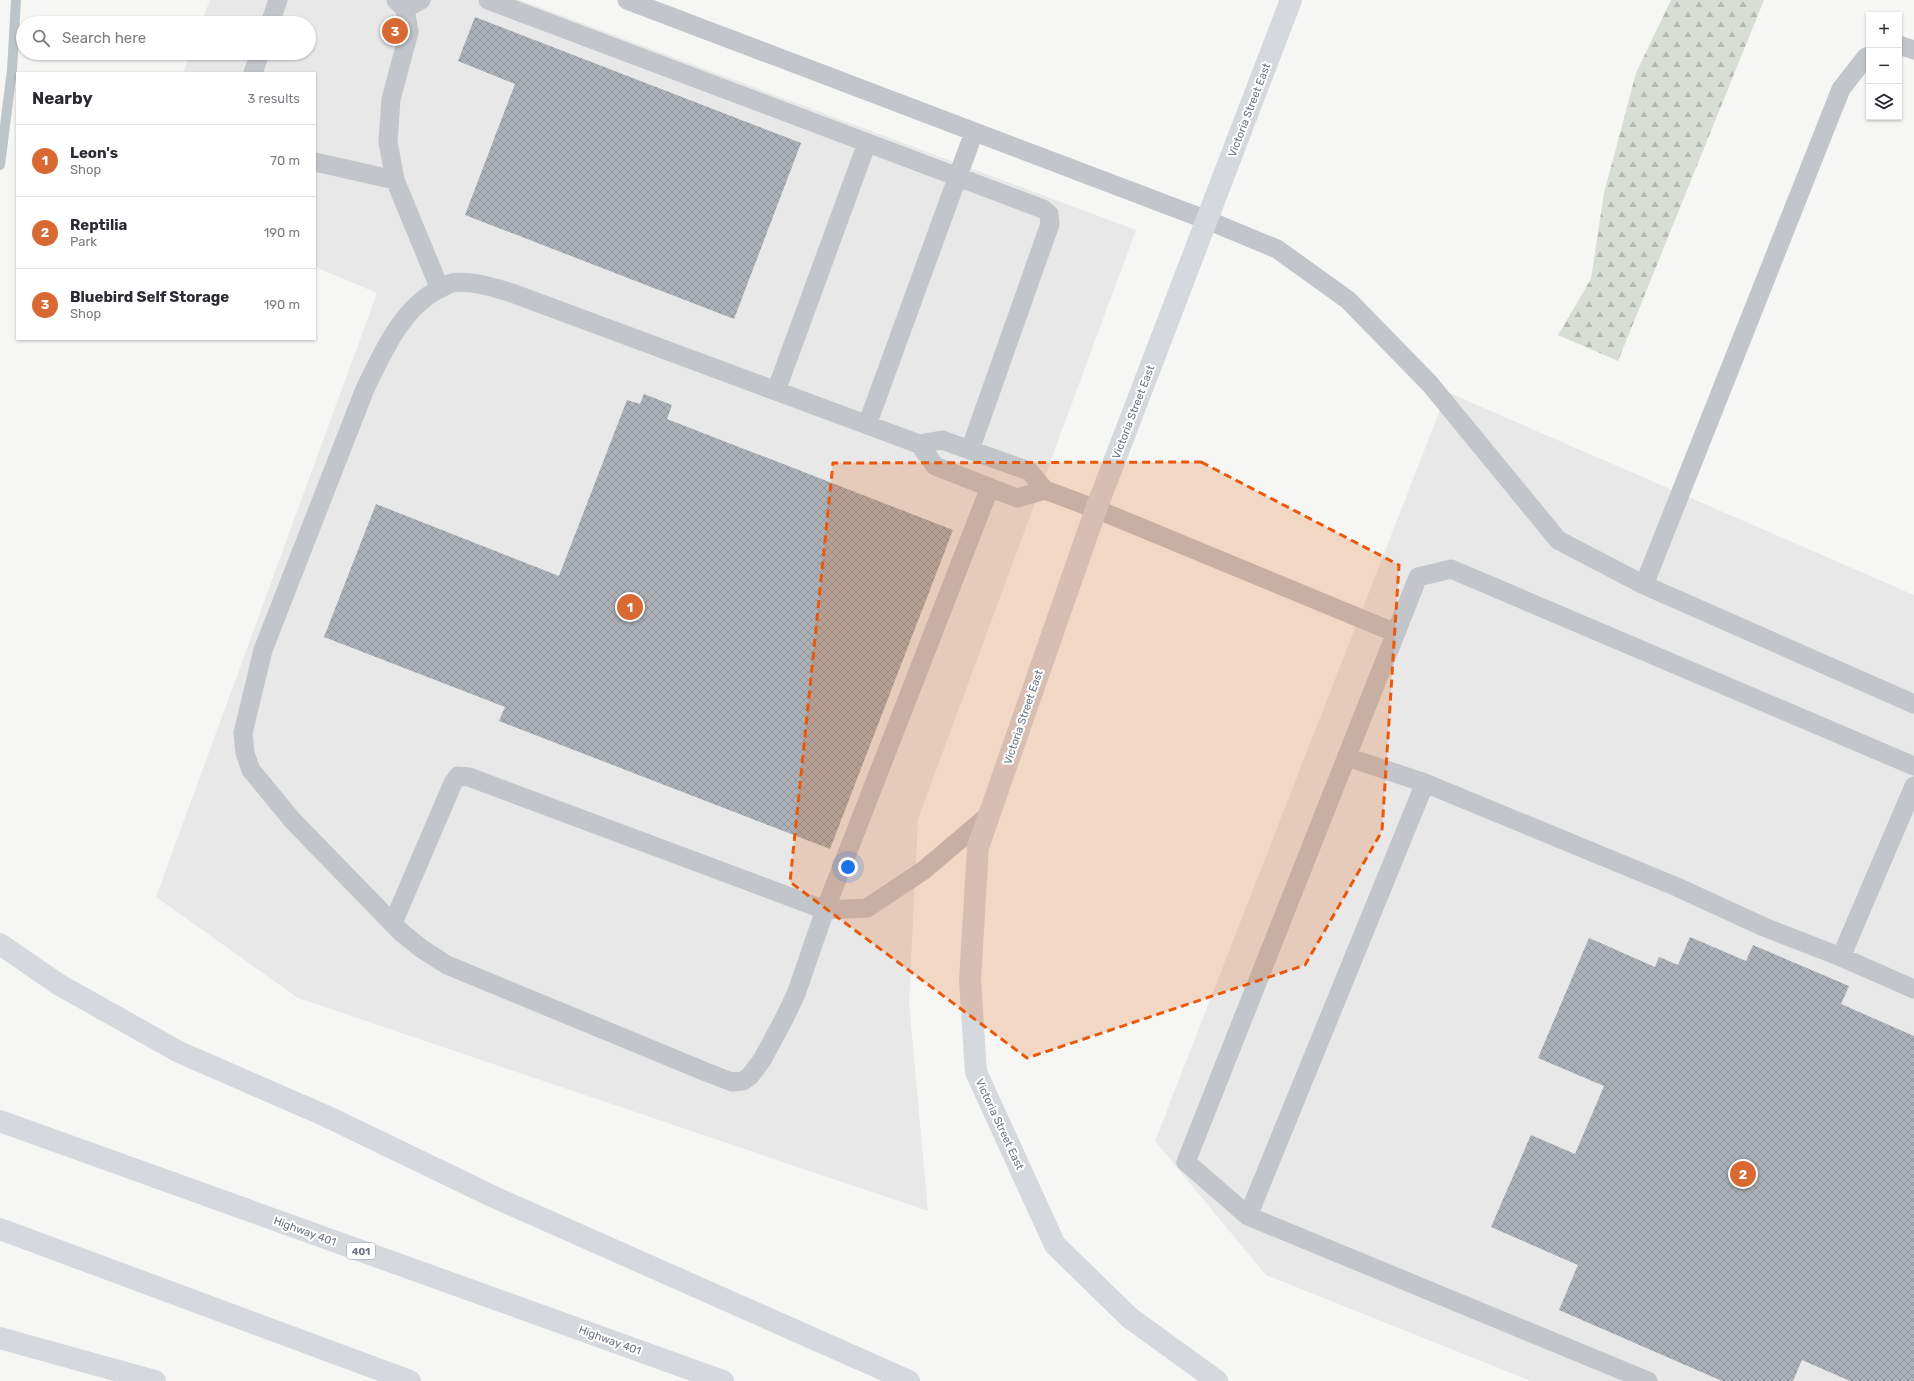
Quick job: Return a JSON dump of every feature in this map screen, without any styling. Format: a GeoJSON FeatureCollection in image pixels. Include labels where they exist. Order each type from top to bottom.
{"type":"FeatureCollection","features":[{"type":"Feature","properties":{"kind":"main road","name":"Victoria Street East"},"geometry":{"type":"LineString","coordinates":[[1217,1381],[1212,1379],[1130,1318],[1055,1245],[976,1072],[970,980],[978,847],[1096,509],[1291,0]]}},
{"type":"Feature","properties":{"kind":"main road"},"geometry":{"type":"LineString","coordinates":[[0,944],[58,984],[179,1052],[326,1116],[496,1198],[909,1381]]}},
{"type":"Feature","properties":{"kind":"main road","name":"Highway 401"},"geometry":{"type":"LineString","coordinates":[[0,1121],[723,1381]]}},
{"type":"Feature","properties":{"kind":"main road"},"geometry":{"type":"LineString","coordinates":[[0,1229],[410,1381]]}},
{"type":"Feature","properties":{"kind":"main road"},"geometry":{"type":"LineString","coordinates":[[0,1338],[155,1381]]}},
{"type":"Feature","properties":{"kind":"lane"},"geometry":{"type":"LineString","coordinates":[[272,16],[278,0]]}},
{"type":"Feature","properties":{"kind":"lane"},"geometry":{"type":"LineString","coordinates":[[488,0],[1043,209],[1049,214],[1050,224],[970,450]]}},
{"type":"Feature","properties":{"kind":"lane"},"geometry":{"type":"LineString","coordinates":[[627,0],[1207,220],[1277,249],[1348,300],[1430,384],[1558,540],[1644,585],[1914,704]]}},
{"type":"Feature","properties":{"kind":"lane"},"geometry":{"type":"LineString","coordinates":[[407,3],[409,32],[391,99],[388,142],[395,180],[440,289]]}},
{"type":"Feature","properties":{"kind":"lane"},"geometry":{"type":"LineString","coordinates":[[1902,46],[1914,50]]}},
{"type":"Feature","properties":{"kind":"lane"},"geometry":{"type":"LineString","coordinates":[[1644,585],[1841,89],[1866,57]]}},
{"type":"Feature","properties":{"kind":"lane"},"geometry":{"type":"LineString","coordinates":[[253,72],[258,60]]}},
{"type":"Feature","properties":{"kind":"lane"},"geometry":{"type":"LineString","coordinates":[[867,425],[974,132]]}},
{"type":"Feature","properties":{"kind":"lane"},"geometry":{"type":"LineString","coordinates":[[776,391],[867,143]]}},
{"type":"Feature","properties":{"kind":"lane"},"geometry":{"type":"LineString","coordinates":[[316,162],[395,180]]}},
{"type":"Feature","properties":{"kind":"lane"},"geometry":{"type":"LineString","coordinates":[[990,487],[825,910],[796,994],[766,1053],[750,1076],[742,1081],[732,1082],[448,965],[422,949],[393,923],[294,821],[252,770],[245,753],[242,733],[263,650],[365,389],[383,352],[403,319],[429,294],[451,283],[478,283],[512,293],[919,444],[942,440],[1028,470],[1045,490],[1096,509],[1396,633]]}},
{"type":"Feature","properties":{"kind":"lane"},"geometry":{"type":"LineString","coordinates":[[919,444],[935,466],[1017,498],[1045,490]]}},
{"type":"Feature","properties":{"kind":"lane"},"geometry":{"type":"LineString","coordinates":[[1648,1381],[1248,1216],[1186,1162],[1418,577],[1451,569],[1914,766]]}},
{"type":"Feature","properties":{"kind":"lane"},"geometry":{"type":"LineString","coordinates":[[1347,757],[1425,783],[1677,887],[1764,927],[1841,957],[1914,989]]}},
{"type":"Feature","properties":{"kind":"lane"},"geometry":{"type":"LineString","coordinates":[[393,923],[452,783],[458,776],[469,776],[825,910],[867,908],[924,870],[990,814]]}},
{"type":"Feature","properties":{"kind":"lane"},"geometry":{"type":"LineString","coordinates":[[1248,1216],[1425,783]]}},
{"type":"Feature","properties":{"kind":"lane"},"geometry":{"type":"LineString","coordinates":[[1841,957],[1914,786]]}},
{"type":"Feature","properties":{"kind":"highlighted area"},"geometry":{"type":"Polygon","coordinates":[[[1201,462],[1399,565],[1382,831],[1305,965],[1027,1058],[790,882],[833,463],[1201,462]]]}},
{"type":"Feature","properties":{"kind":"shaded area"},"geometry":{"type":"Polygon","coordinates":[[[210,0],[520,0],[1136,230],[918,819],[909,1002],[928,1211],[298,998],[156,897],[377,293],[316,267],[316,72],[183,72],[188,60],[316,60],[316,16],[204,16],[210,0]]]}},
{"type":"Feature","properties":{"kind":"shaded area"},"geometry":{"type":"Polygon","coordinates":[[[1447,392],[1914,595],[1914,1381],[1531,1381],[1266,1275],[1155,1141],[1447,392]]]}},
{"type":"Feature","properties":{"kind":"green space"},"geometry":{"type":"Polygon","coordinates":[[[1671,0],[1764,0],[1618,361],[1558,335],[1591,279],[1604,193],[1636,73],[1671,0]]]}},
{"type":"Feature","properties":{"kind":"building"},"geometry":{"type":"Polygon","coordinates":[[[475,17],[801,143],[734,319],[465,215],[515,84],[458,61],[475,17]]]}},
{"type":"Feature","properties":{"kind":"building"},"geometry":{"type":"Polygon","coordinates":[[[644,394],[672,405],[667,419],[953,530],[830,849],[499,721],[505,707],[324,637],[376,504],[559,576],[627,400],[640,404],[644,394]]]}},
{"type":"Feature","properties":{"kind":"building"},"geometry":{"type":"Polygon","coordinates":[[[1690,937],[1746,961],[1753,945],[1849,986],[1841,1004],[1914,1036],[1914,1381],[1850,1381],[1802,1360],[1793,1381],[1722,1381],[1559,1310],[1578,1265],[1491,1227],[1531,1135],[1575,1154],[1604,1086],[1538,1058],[1589,938],[1655,967],[1659,957],[1678,965],[1690,937]]]}},
{"type":"Feature","properties":{"kind":"waterway"},"geometry":{"type":"LineString","coordinates":[[0,165],[12,70],[16,0]]}},
{"type":"Feature","properties":{"kind":"place","name":"Bluebird Self Storage"},"geometry":{"type":"Point","coordinates":[395,31]}},
{"type":"Feature","properties":{"kind":"place","name":"Leon's"},"geometry":{"type":"Point","coordinates":[630,607]}},
{"type":"Feature","properties":{"kind":"place","name":"Reptilia"},"geometry":{"type":"Point","coordinates":[1743,1174]}}]}
